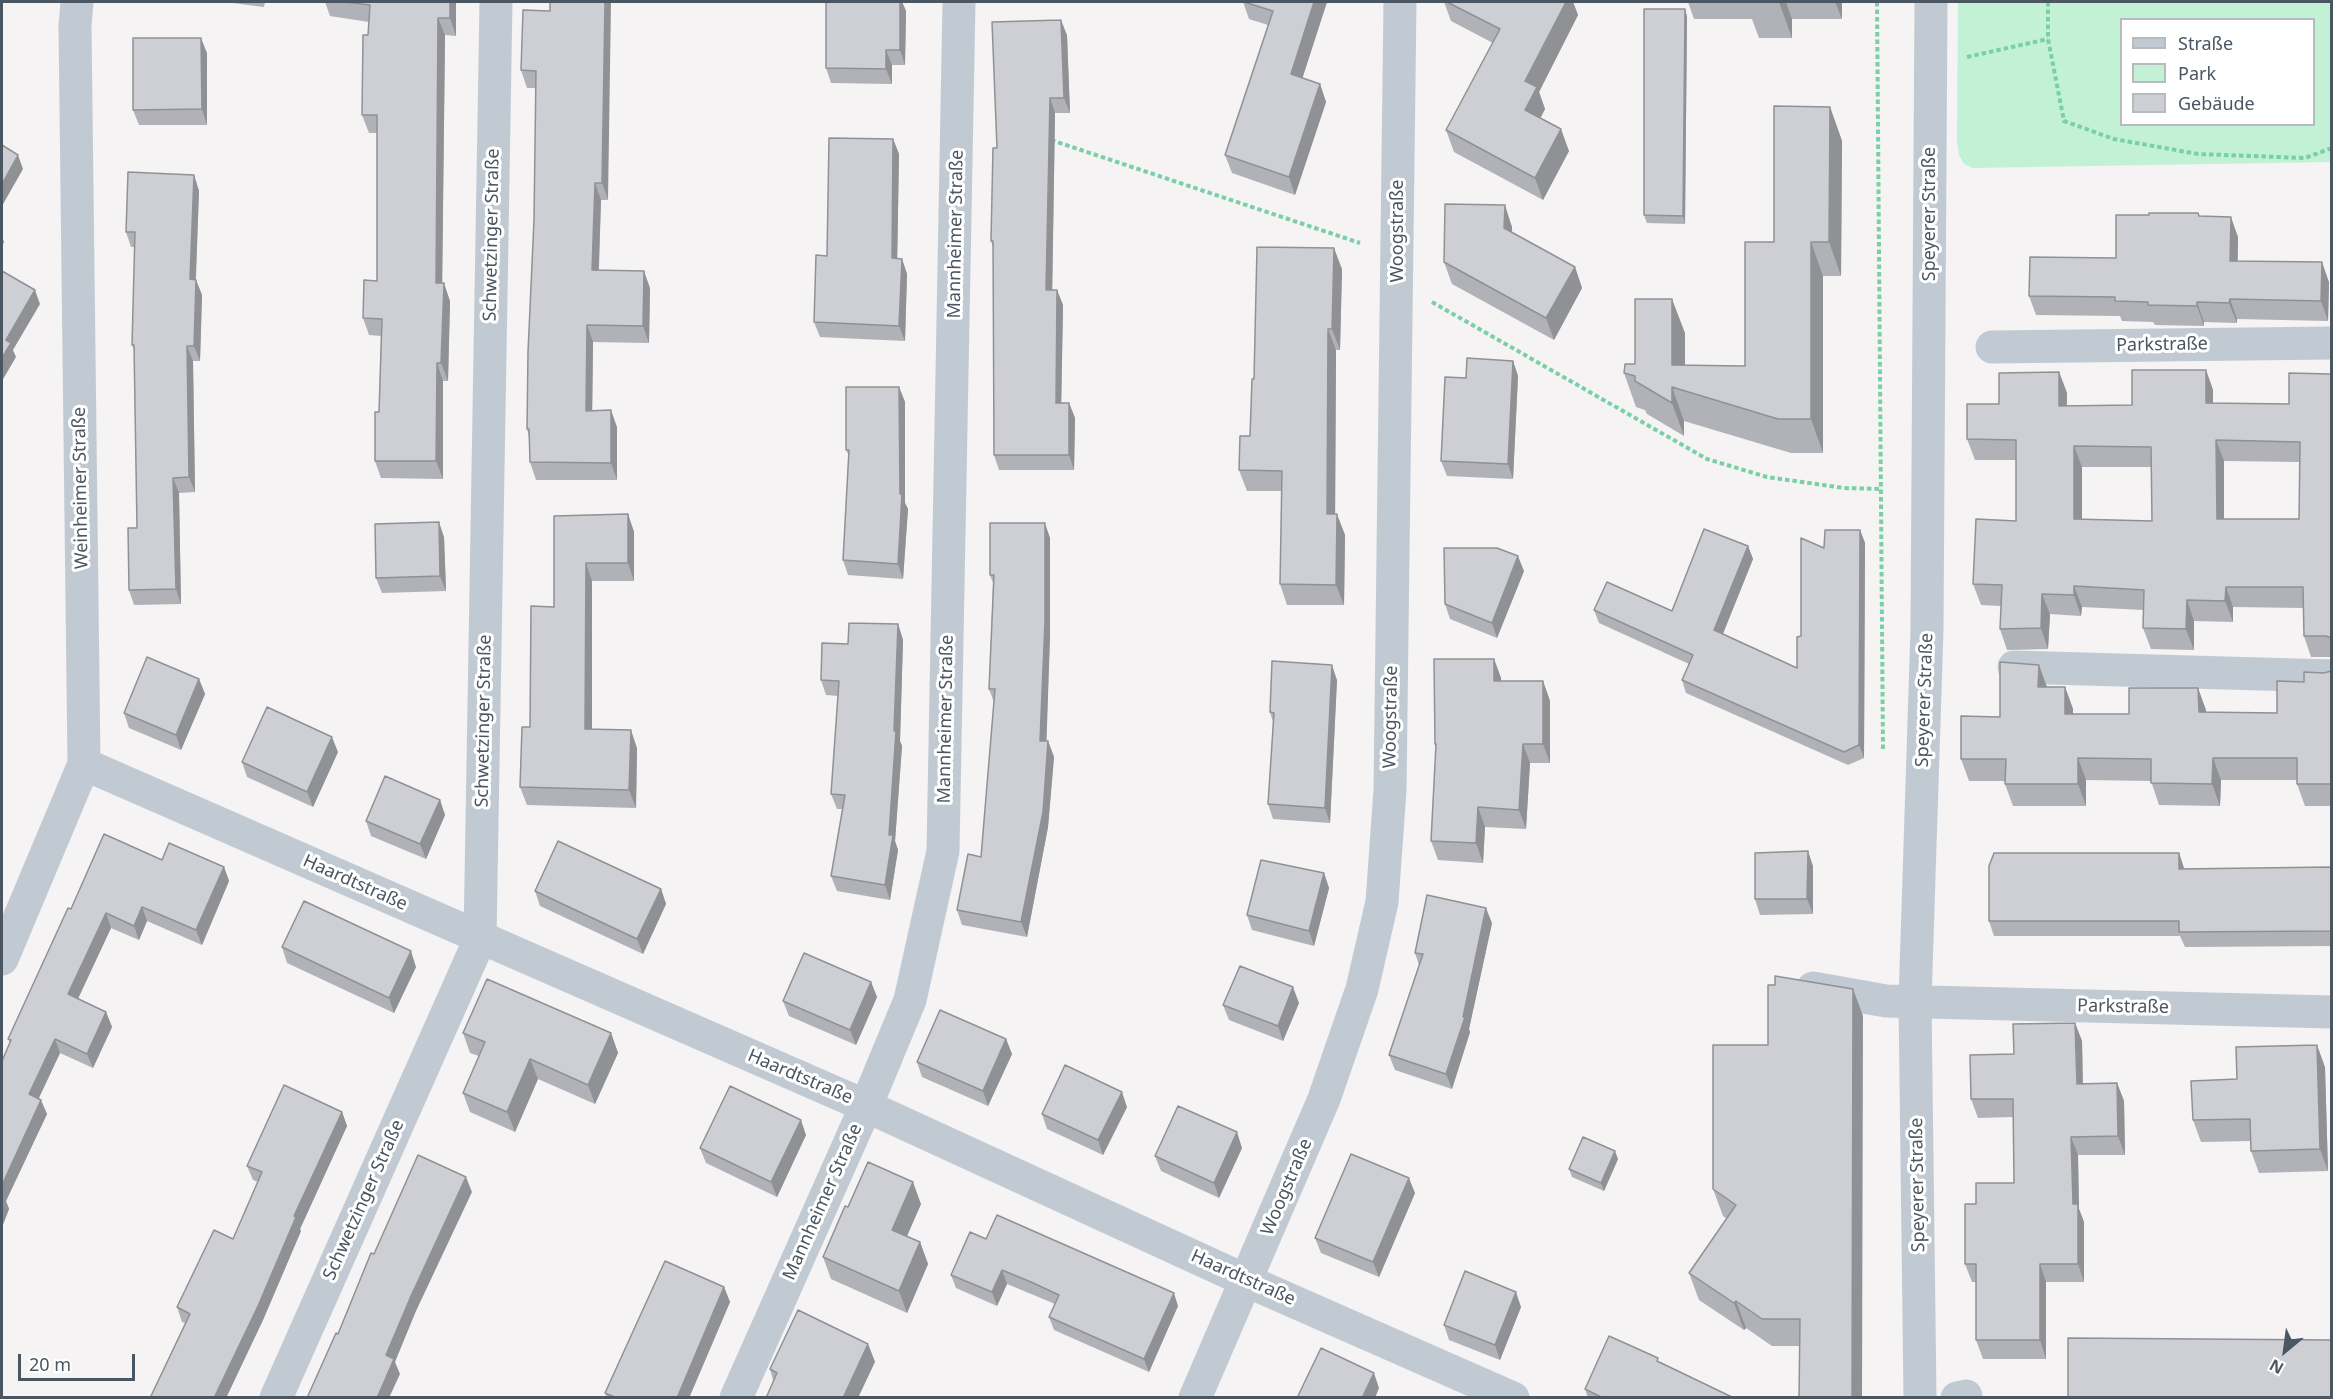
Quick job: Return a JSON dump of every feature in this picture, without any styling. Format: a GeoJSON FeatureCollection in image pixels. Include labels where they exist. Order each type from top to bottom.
{"type":"FeatureCollection","features":[{"type":"Feature","properties":{"kind":"street","name":"Weinheimer Straße"},"geometry":{"type":"LineString","coordinates":[[2,959],[84,764],[75,62],[77,2]]}},
{"type":"Feature","properties":{"kind":"street","name":"Schwetzinger Straße"},"geometry":{"type":"LineString","coordinates":[[276,1398],[480,939],[496,2]]}},
{"type":"Feature","properties":{"kind":"street","name":"Mannheimer Straße"},"geometry":{"type":"LineString","coordinates":[[736,1398],[866,1106],[910,1000],[943,851],[959,2]]}},
{"type":"Feature","properties":{"kind":"street","name":"Woogstraße"},"geometry":{"type":"LineString","coordinates":[[1195,1398],[1324,1099],[1362,989],[1382,902],[1390,790],[1400,2]]}},
{"type":"Feature","properties":{"kind":"street","name":"Speyerer Straße"},"geometry":{"type":"LineString","coordinates":[[1920,1398],[1915,1001],[1928,628],[1931,2]]}},
{"type":"Feature","properties":{"kind":"street","name":"Parkstraße"},"geometry":{"type":"LineString","coordinates":[[1992,347],[2331,343]]}},
{"type":"Feature","properties":{"kind":"street"},"geometry":{"type":"LineString","coordinates":[[2014,667],[2331,676]]}},
{"type":"Feature","properties":{"kind":"street","name":"Haardtstraße"},"geometry":{"type":"LineString","coordinates":[[84,764],[866,1106],[1247,1281],[1513,1398]]}},
{"type":"Feature","properties":{"kind":"street","name":"Parkstraße"},"geometry":{"type":"LineString","coordinates":[[1787,984],[1886,1001],[2331,1012]]}},
{"type":"Feature","properties":{"kind":"path"},"geometry":{"type":"LineString","coordinates":[[1877,2],[1883,763]]}},
{"type":"Feature","properties":{"kind":"path"},"geometry":{"type":"LineString","coordinates":[[2048,2],[2048,39],[2064,121],[2114,140],[2198,154],[2305,158],[2331,148]]}},
{"type":"Feature","properties":{"kind":"path"},"geometry":{"type":"LineString","coordinates":[[1931,57],[1965,58],[2048,39]]}},
{"type":"Feature","properties":{"kind":"path"},"geometry":{"type":"LineString","coordinates":[[1049,139],[1398,269],[1707,459],[1767,477],[1844,488],[1881,489]]}},
{"type":"Feature","properties":{"kind":"green space"},"geometry":{"type":"Polygon","coordinates":[[[1958,2],[2331,2],[2331,162],[1973,168],[1964,164],[1959,155],[1957,141],[1958,2]]]}},
{"type":"Feature","properties":{"kind":"building"},"geometry":{"type":"Polygon","coordinates":[[[345,2],[450,2],[450,18],[438,18],[436,283],[444,283],[441,363],[437,363],[436,461],[375,461],[375,412],[379,412],[382,319],[363,318],[364,280],[377,281],[377,115],[362,115],[363,35],[368,35],[370,5],[345,2]]]}},
{"type":"Feature","properties":{"kind":"building"},"geometry":{"type":"Polygon","coordinates":[[[550,2],[605,2],[602,183],[595,183],[592,270],[644,271],[643,326],[587,325],[586,411],[611,410],[611,463],[530,462],[529,429],[527,429],[528,352],[534,220],[536,71],[521,70],[523,10],[550,11],[550,2]]]}},
{"type":"Feature","properties":{"kind":"building"},"geometry":{"type":"Polygon","coordinates":[[[826,2],[900,2],[900,50],[886,50],[886,69],[826,68],[826,2]]]}},
{"type":"Feature","properties":{"kind":"building"},"geometry":{"type":"Polygon","coordinates":[[[1244,2],[1314,2],[1291,74],[1320,84],[1289,177],[1225,155],[1273,11],[1244,2]]]}},
{"type":"Feature","properties":{"kind":"building"},"geometry":{"type":"Polygon","coordinates":[[[1447,2],[1566,2],[1525,81],[1537,87],[1525,110],[1561,129],[1535,178],[1446,130],[1500,29],[1447,2]]]}},
{"type":"Feature","properties":{"kind":"building"},"geometry":{"type":"Polygon","coordinates":[[[1644,9],[1685,9],[1683,216],[1644,215],[1644,9]]]}},
{"type":"Feature","properties":{"kind":"building"},"geometry":{"type":"Polygon","coordinates":[[[1061,20],[1064,98],[1050,98],[1046,290],[1057,290],[1056,403],[1069,403],[1069,455],[994,455],[993,241],[991,241],[993,148],[997,148],[992,22],[1061,20]]]}},
{"type":"Feature","properties":{"kind":"building"},"geometry":{"type":"Polygon","coordinates":[[[133,38],[201,38],[202,109],[133,110],[133,38]]]}},
{"type":"Feature","properties":{"kind":"building"},"geometry":{"type":"Polygon","coordinates":[[[1774,106],[1830,107],[1829,242],[1811,242],[1811,419],[1778,419],[1672,387],[1672,403],[1635,381],[1635,376],[1624,373],[1625,364],[1635,364],[1635,299],[1672,299],[1672,365],[1745,366],[1745,242],[1774,242],[1774,106]]]}},
{"type":"Feature","properties":{"kind":"building"},"geometry":{"type":"Polygon","coordinates":[[[829,138],[893,139],[892,258],[902,259],[899,326],[814,322],[816,255],[827,256],[829,138]]]}},
{"type":"Feature","properties":{"kind":"building"},"geometry":{"type":"Polygon","coordinates":[[[2,145],[18,155],[2,184],[2,145]]]}},
{"type":"Feature","properties":{"kind":"building"},"geometry":{"type":"Polygon","coordinates":[[[128,172],[194,175],[190,279],[196,280],[194,346],[187,346],[189,477],[173,478],[176,589],[129,590],[128,528],[137,528],[134,345],[132,345],[135,232],[126,232],[128,172]]]}},
{"type":"Feature","properties":{"kind":"building"},"geometry":{"type":"Polygon","coordinates":[[[1445,204],[1505,205],[1504,228],[1575,267],[1546,318],[1444,262],[1445,204]]]}},
{"type":"Feature","properties":{"kind":"building"},"geometry":{"type":"Polygon","coordinates":[[[2149,213],[2198,213],[2199,216],[2231,217],[2230,261],[2322,262],[2321,301],[2230,299],[2229,303],[2197,302],[2197,306],[2148,305],[2148,302],[2115,301],[2115,297],[2029,296],[2030,257],[2116,258],[2116,215],[2149,215],[2149,213]]]}},
{"type":"Feature","properties":{"kind":"building"},"geometry":{"type":"Polygon","coordinates":[[[1257,247],[1334,248],[1332,329],[1328,329],[1327,514],[1337,514],[1336,585],[1280,584],[1282,471],[1239,470],[1240,436],[1250,436],[1252,379],[1254,379],[1257,247]]]}},
{"type":"Feature","properties":{"kind":"building"},"geometry":{"type":"Polygon","coordinates":[[[2,271],[35,290],[6,340],[11,343],[2,358],[2,271]]]}},
{"type":"Feature","properties":{"kind":"building"},"geometry":{"type":"Polygon","coordinates":[[[1467,358],[1513,361],[1508,464],[1441,461],[1445,377],[1466,378],[1467,358]]]}},
{"type":"Feature","properties":{"kind":"building"},"geometry":{"type":"Polygon","coordinates":[[[2132,370],[2206,370],[2206,403],[2289,404],[2289,373],[2331,374],[2331,638],[2304,636],[2303,587],[2226,587],[2225,601],[2187,600],[2186,629],[2143,628],[2144,590],[2074,586],[2074,595],[2042,594],[2041,628],[2000,629],[2002,585],[1973,584],[1976,519],[2016,521],[2016,440],[1967,439],[1967,404],[1999,404],[1999,373],[2059,372],[2059,406],[2132,405],[2132,370]],[[2216,440],[2217,519],[2299,519],[2300,442],[2216,440]],[[2074,446],[2074,519],[2152,521],[2151,447],[2074,446]]]}},
{"type":"Feature","properties":{"kind":"building"},"geometry":{"type":"Polygon","coordinates":[[[846,387],[899,387],[900,494],[902,494],[898,564],[843,560],[849,450],[846,450],[846,387]]]}},
{"type":"Feature","properties":{"kind":"building"},"geometry":{"type":"Polygon","coordinates":[[[628,514],[628,563],[586,563],[585,729],[631,730],[629,790],[520,787],[522,727],[530,727],[531,606],[554,607],[554,516],[628,514]]]}},
{"type":"Feature","properties":{"kind":"building"},"geometry":{"type":"Polygon","coordinates":[[[439,522],[440,576],[376,578],[375,524],[439,522]]]}},
{"type":"Feature","properties":{"kind":"building"},"geometry":{"type":"Polygon","coordinates":[[[990,523],[1045,523],[1045,621],[1040,741],[1048,741],[1043,812],[1021,922],[957,910],[968,854],[981,857],[995,689],[989,689],[994,575],[990,575],[990,523]]]}},
{"type":"Feature","properties":{"kind":"building"},"geometry":{"type":"Polygon","coordinates":[[[1704,529],[1748,546],[1714,630],[1797,668],[1797,637],[1801,636],[1801,538],[1824,548],[1825,530],[1860,530],[1859,745],[1844,752],[1682,680],[1693,655],[1594,610],[1607,582],[1672,611],[1704,529]]]}},
{"type":"Feature","properties":{"kind":"building"},"geometry":{"type":"Polygon","coordinates":[[[1444,548],[1497,548],[1518,556],[1492,623],[1445,604],[1444,548]]]}},
{"type":"Feature","properties":{"kind":"building"},"geometry":{"type":"Polygon","coordinates":[[[849,623],[898,624],[894,731],[896,731],[889,835],[893,835],[885,885],[831,876],[845,795],[831,794],[839,681],[821,680],[822,643],[848,644],[849,623]]]}},
{"type":"Feature","properties":{"kind":"building"},"geometry":{"type":"Polygon","coordinates":[[[147,657],[199,679],[176,735],[124,713],[147,657]]]}},
{"type":"Feature","properties":{"kind":"building"},"geometry":{"type":"Polygon","coordinates":[[[1434,659],[1494,659],[1494,681],[1543,681],[1543,744],[1523,744],[1519,810],[1478,807],[1476,843],[1431,841],[1436,744],[1434,659]]]}},
{"type":"Feature","properties":{"kind":"building"},"geometry":{"type":"Polygon","coordinates":[[[1272,661],[1332,665],[1325,808],[1268,804],[1274,713],[1270,712],[1272,661]]]}},
{"type":"Feature","properties":{"kind":"building"},"geometry":{"type":"Polygon","coordinates":[[[2000,662],[2039,665],[2038,687],[2065,687],[2065,714],[2129,714],[2129,688],[2198,688],[2199,712],[2277,713],[2277,681],[2304,682],[2304,672],[2331,671],[2331,784],[2297,784],[2297,758],[2213,758],[2212,784],[2151,783],[2151,759],[2078,758],[2078,784],[2005,784],[2006,759],[1961,759],[1961,716],[2000,717],[2000,662]]]}},
{"type":"Feature","properties":{"kind":"building"},"geometry":{"type":"Polygon","coordinates":[[[267,707],[332,737],[307,792],[242,762],[267,707]]]}},
{"type":"Feature","properties":{"kind":"building"},"geometry":{"type":"Polygon","coordinates":[[[385,776],[440,800],[420,844],[366,821],[385,776]]]}},
{"type":"Feature","properties":{"kind":"building"},"geometry":{"type":"Polygon","coordinates":[[[104,834],[162,860],[169,843],[224,867],[196,930],[142,907],[134,926],[106,913],[68,994],[106,1012],[87,1054],[55,1039],[29,1094],[41,1100],[2,1185],[2,1061],[11,1040],[8,1039],[68,908],[71,909],[104,834]]]}},
{"type":"Feature","properties":{"kind":"building"},"geometry":{"type":"Polygon","coordinates":[[[558,841],[661,889],[637,939],[535,891],[558,841]]]}},
{"type":"Feature","properties":{"kind":"building"},"geometry":{"type":"Polygon","coordinates":[[[1808,851],[1807,899],[1755,899],[1755,853],[1808,851]]]}},
{"type":"Feature","properties":{"kind":"building"},"geometry":{"type":"Polygon","coordinates":[[[1994,853],[2179,853],[2179,869],[2331,867],[2331,931],[2179,932],[2179,921],[1989,921],[1989,866],[1994,853]]]}},
{"type":"Feature","properties":{"kind":"building"},"geometry":{"type":"Polygon","coordinates":[[[1261,860],[1324,873],[1309,931],[1247,915],[1261,860]]]}},
{"type":"Feature","properties":{"kind":"building"},"geometry":{"type":"Polygon","coordinates":[[[1427,895],[1486,908],[1463,1017],[1465,1017],[1446,1074],[1389,1055],[1423,954],[1415,953],[1427,895]]]}},
{"type":"Feature","properties":{"kind":"building"},"geometry":{"type":"Polygon","coordinates":[[[304,901],[411,951],[389,998],[282,947],[304,901]]]}},
{"type":"Feature","properties":{"kind":"building"},"geometry":{"type":"Polygon","coordinates":[[[804,953],[871,982],[850,1030],[783,1001],[804,953]]]}},
{"type":"Feature","properties":{"kind":"building"},"geometry":{"type":"Polygon","coordinates":[[[1240,966],[1293,987],[1278,1026],[1223,1005],[1240,966]]]}},
{"type":"Feature","properties":{"kind":"building"},"geometry":{"type":"Polygon","coordinates":[[[1775,976],[1853,989],[1852,1398],[1799,1398],[1800,1319],[1762,1319],[1689,1273],[1736,1205],[1713,1189],[1713,1045],[1768,1045],[1768,985],[1775,985],[1775,976]]]}},
{"type":"Feature","properties":{"kind":"building"},"geometry":{"type":"Polygon","coordinates":[[[487,979],[611,1033],[588,1085],[530,1059],[507,1112],[463,1093],[485,1042],[463,1033],[487,979]]]}},
{"type":"Feature","properties":{"kind":"building"},"geometry":{"type":"Polygon","coordinates":[[[940,1010],[1006,1039],[983,1091],[917,1062],[940,1010]]]}},
{"type":"Feature","properties":{"kind":"building"},"geometry":{"type":"Polygon","coordinates":[[[2075,1023],[2077,1084],[2117,1083],[2118,1136],[2071,1137],[2073,1204],[2078,1204],[2078,1264],[2040,1264],[2040,1340],[1976,1340],[1976,1264],[1965,1264],[1965,1204],[1976,1204],[1976,1183],[2014,1183],[2013,1099],[1971,1099],[1970,1055],[2014,1054],[2013,1024],[2075,1023]]]}},
{"type":"Feature","properties":{"kind":"building"},"geometry":{"type":"Polygon","coordinates":[[[2317,1045],[2320,1149],[2251,1151],[2250,1119],[2193,1120],[2191,1081],[2237,1079],[2236,1047],[2317,1045]]]}},
{"type":"Feature","properties":{"kind":"building"},"geometry":{"type":"Polygon","coordinates":[[[1065,1065],[1122,1092],[1098,1140],[1042,1114],[1065,1065]]]}},
{"type":"Feature","properties":{"kind":"building"},"geometry":{"type":"Polygon","coordinates":[[[284,1085],[342,1112],[294,1216],[296,1217],[258,1306],[214,1398],[150,1398],[190,1314],[177,1307],[214,1230],[233,1239],[262,1172],[247,1166],[284,1085]]]}},
{"type":"Feature","properties":{"kind":"building"},"geometry":{"type":"Polygon","coordinates":[[[730,1086],[801,1120],[771,1182],[700,1148],[730,1086]]]}},
{"type":"Feature","properties":{"kind":"building"},"geometry":{"type":"Polygon","coordinates":[[[1178,1106],[1237,1132],[1214,1183],[1155,1156],[1178,1106]]]}},
{"type":"Feature","properties":{"kind":"building"},"geometry":{"type":"Polygon","coordinates":[[[1583,1137],[1615,1151],[1601,1183],[1569,1169],[1583,1137]]]}},
{"type":"Feature","properties":{"kind":"building"},"geometry":{"type":"Polygon","coordinates":[[[1351,1154],[1409,1178],[1373,1262],[1315,1238],[1351,1154]]]}},
{"type":"Feature","properties":{"kind":"building"},"geometry":{"type":"Polygon","coordinates":[[[418,1155],[466,1177],[386,1355],[394,1359],[377,1398],[307,1398],[336,1333],[338,1334],[371,1253],[374,1254],[418,1155]]]}},
{"type":"Feature","properties":{"kind":"building"},"geometry":{"type":"Polygon","coordinates":[[[868,1162],[913,1182],[892,1230],[920,1242],[899,1291],[823,1257],[845,1206],[848,1207],[868,1162]]]}},
{"type":"Feature","properties":{"kind":"building"},"geometry":{"type":"Polygon","coordinates":[[[997,1215],[1174,1293],[1144,1359],[1049,1317],[1059,1295],[1031,1282],[1002,1270],[992,1292],[951,1275],[970,1232],[986,1239],[997,1215]]]}},
{"type":"Feature","properties":{"kind":"building"},"geometry":{"type":"Polygon","coordinates":[[[665,1261],[724,1287],[677,1398],[617,1398],[605,1393],[665,1261]]]}},
{"type":"Feature","properties":{"kind":"building"},"geometry":{"type":"Polygon","coordinates":[[[1465,1271],[1516,1292],[1495,1345],[1444,1325],[1465,1271]]]}},
{"type":"Feature","properties":{"kind":"building"},"geometry":{"type":"Polygon","coordinates":[[[798,1310],[868,1344],[843,1398],[766,1398],[777,1373],[770,1369],[798,1310]]]}},
{"type":"Feature","properties":{"kind":"building"},"geometry":{"type":"Polygon","coordinates":[[[1609,1336],[1658,1358],[1657,1361],[1734,1398],[1603,1398],[1585,1389],[1609,1336]]]}},
{"type":"Feature","properties":{"kind":"building"},"geometry":{"type":"Polygon","coordinates":[[[2068,1338],[2331,1340],[2331,1398],[2068,1398],[2068,1338]]]}},
{"type":"Feature","properties":{"kind":"building"},"geometry":{"type":"Polygon","coordinates":[[[1321,1348],[1374,1373],[1362,1398],[1297,1398],[1321,1348]]]}}]}
